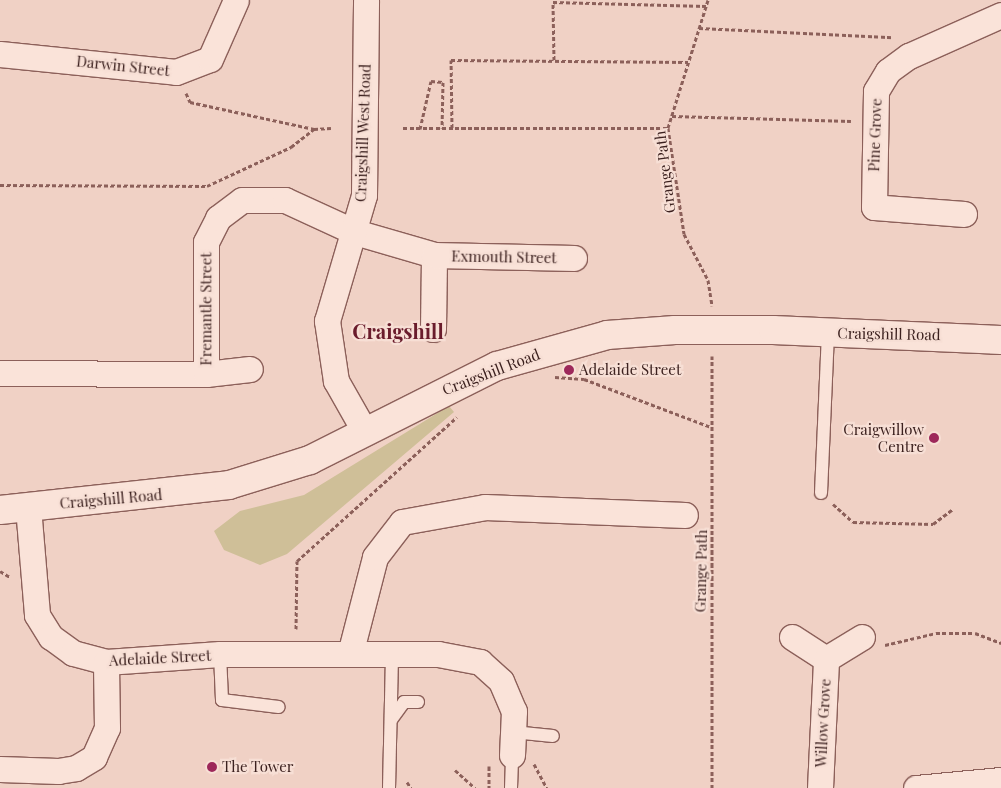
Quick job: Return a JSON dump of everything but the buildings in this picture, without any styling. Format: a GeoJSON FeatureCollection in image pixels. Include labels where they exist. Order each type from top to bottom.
{"type":"FeatureCollection","features":[{"type":"Feature","properties":{"kind":"street","name":"Darwin Street"},"geometry":{"type":"LineString","coordinates":[[0,54],[176,72],[210,59],[236,0]]}},
{"type":"Feature","properties":{"kind":"street","name":"Craigshill West Road"},"geometry":{"type":"LineString","coordinates":[[365,432],[336,381],[327,321],[355,232],[364,195],[366,0]]}},
{"type":"Feature","properties":{"kind":"street","name":"Pine Grove"},"geometry":{"type":"LineString","coordinates":[[964,214],[874,207],[876,91],[888,71],[909,56],[1001,15]]}},
{"type":"Feature","properties":{"kind":"street","name":"Fremantle Street"},"geometry":{"type":"LineString","coordinates":[[206,374],[206,242],[218,218],[242,200],[263,197],[285,200],[355,232]]}},
{"type":"Feature","properties":{"kind":"street","name":"Exmouth Street"},"geometry":{"type":"LineString","coordinates":[[355,232],[434,255],[574,258]]}},
{"type":"Feature","properties":{"kind":"street","name":"Exmouth Street"},"geometry":{"type":"LineString","coordinates":[[433,330],[434,255]]}},
{"type":"Feature","properties":{"kind":"street","name":"Craigshill Road"},"geometry":{"type":"LineString","coordinates":[[0,510],[228,485],[310,460],[497,366],[607,335],[675,330],[828,333],[1001,340]]}},
{"type":"Feature","properties":{"kind":"street","name":"Fremantle Street"},"geometry":{"type":"LineString","coordinates":[[0,373],[206,374],[250,369]]}},
{"type":"Feature","properties":{"kind":"street","name":"Adelaide Street"},"geometry":{"type":"LineString","coordinates":[[28,507],[37,615],[51,637],[73,653],[106,662],[220,654],[438,654],[480,662],[501,681],[514,711],[512,743]]}},
{"type":"Feature","properties":{"kind":"street"},"geometry":{"type":"LineString","coordinates":[[350,654],[375,557],[402,522],[484,507],[685,515]]}},
{"type":"Feature","properties":{"kind":"street","name":"Willow Grove"},"geometry":{"type":"LineString","coordinates":[[792,637],[826,659]]}},
{"type":"Feature","properties":{"kind":"street","name":"Willow Grove"},"geometry":{"type":"LineString","coordinates":[[826,659],[862,637]]}},
{"type":"Feature","properties":{"kind":"street","name":"Willow Grove"},"geometry":{"type":"LineString","coordinates":[[820,788],[826,659]]}},
{"type":"Feature","properties":{"kind":"street"},"geometry":{"type":"LineString","coordinates":[[0,769],[58,771],[76,768],[94,757],[107,728],[106,662]]}},
{"type":"Feature","properties":{"kind":"street"},"geometry":{"type":"LineString","coordinates":[[916,788],[1001,780]]}},
{"type":"Feature","properties":{"kind":"lane"},"geometry":{"type":"LineString","coordinates":[[821,493],[828,333]]}},
{"type":"Feature","properties":{"kind":"lane"},"geometry":{"type":"LineString","coordinates":[[220,654],[222,700],[279,707]]}},
{"type":"Feature","properties":{"kind":"lane"},"geometry":{"type":"LineString","coordinates":[[389,788],[392,654]]}},
{"type":"Feature","properties":{"kind":"lane"},"geometry":{"type":"LineString","coordinates":[[391,720],[404,702],[418,702]]}},
{"type":"Feature","properties":{"kind":"lane"},"geometry":{"type":"LineString","coordinates":[[511,788],[512,743],[553,736]]}},
{"type":"Feature","properties":{"kind":"path","name":"Grange Path"},"geometry":{"type":"LineString","coordinates":[[708,0],[668,128],[684,234],[708,280],[712,310]]}},
{"type":"Feature","properties":{"kind":"path"},"geometry":{"type":"LineString","coordinates":[[554,60],[554,1],[706,6]]}},
{"type":"Feature","properties":{"kind":"path"},"geometry":{"type":"LineString","coordinates":[[699,28],[901,38]]}},
{"type":"Feature","properties":{"kind":"path"},"geometry":{"type":"LineString","coordinates":[[452,128],[451,60],[688,62]]}},
{"type":"Feature","properties":{"kind":"path"},"geometry":{"type":"LineString","coordinates":[[176,72],[190,102],[314,129],[331,128]]}},
{"type":"Feature","properties":{"kind":"path"},"geometry":{"type":"LineString","coordinates":[[420,129],[431,81],[443,82],[442,128]]}},
{"type":"Feature","properties":{"kind":"path"},"geometry":{"type":"LineString","coordinates":[[672,116],[876,122]]}},
{"type":"Feature","properties":{"kind":"path"},"geometry":{"type":"LineString","coordinates":[[403,128],[668,128]]}},
{"type":"Feature","properties":{"kind":"path"},"geometry":{"type":"LineString","coordinates":[[0,184],[207,186],[292,147],[314,129]]}},
{"type":"Feature","properties":{"kind":"path","name":"Grange Path"},"geometry":{"type":"LineString","coordinates":[[712,356],[712,788]]}},
{"type":"Feature","properties":{"kind":"path"},"geometry":{"type":"LineString","coordinates":[[548,377],[584,379],[711,427]]}},
{"type":"Feature","properties":{"kind":"path"},"geometry":{"type":"LineString","coordinates":[[296,655],[297,561],[464,411]]}},
{"type":"Feature","properties":{"kind":"path"},"geometry":{"type":"LineString","coordinates":[[821,493],[853,522],[933,524],[953,509]]}},
{"type":"Feature","properties":{"kind":"path"},"geometry":{"type":"LineString","coordinates":[[862,637],[878,647],[936,633],[975,633],[1001,643]]}},
{"type":"Feature","properties":{"kind":"path"},"geometry":{"type":"LineString","coordinates":[[455,770],[475,788]]}},
{"type":"Feature","properties":{"kind":"shaded area"},"geometry":{"type":"Polygon","coordinates":[[[449,406],[454,412],[287,554],[260,565],[224,550],[214,531],[240,511],[304,495],[449,406]]]}},
{"type":"Feature","properties":{"kind":"place","name":"Adelaide Street"},"geometry":{"type":"Point","coordinates":[569,370]}},
{"type":"Feature","properties":{"kind":"place","name":"Craigwillow Centre"},"geometry":{"type":"Point","coordinates":[934,438]}},
{"type":"Feature","properties":{"kind":"place","name":"The Tower"},"geometry":{"type":"Point","coordinates":[212,767]}},
{"type":"Feature","properties":{"kind":"district","name":"Craigshill"},"geometry":{"type":"Point","coordinates":[398,330]}}]}
